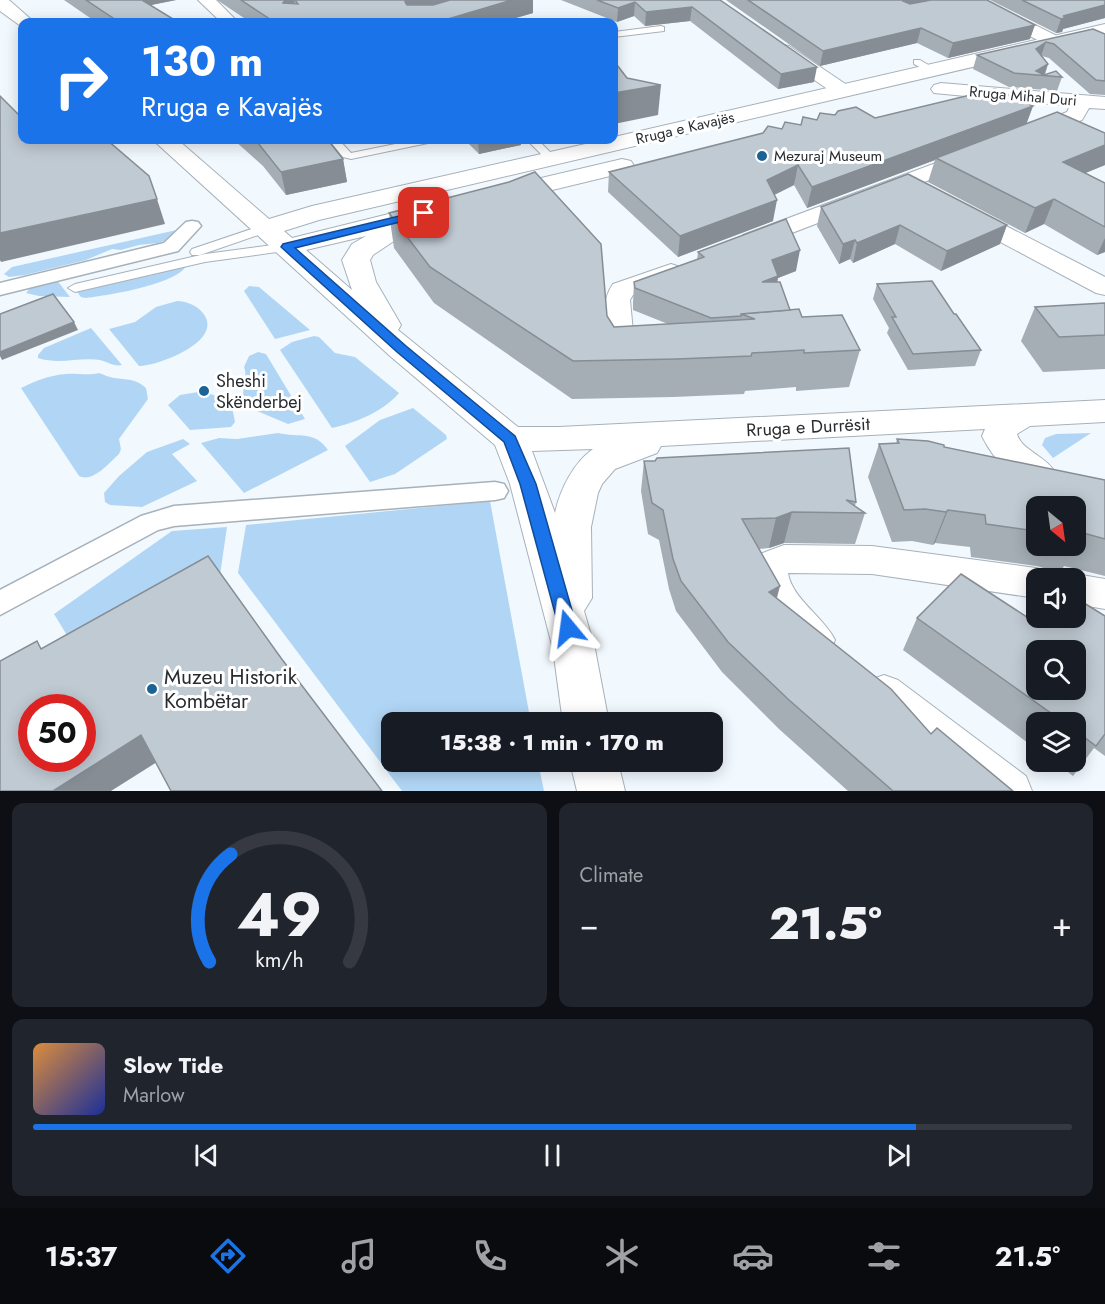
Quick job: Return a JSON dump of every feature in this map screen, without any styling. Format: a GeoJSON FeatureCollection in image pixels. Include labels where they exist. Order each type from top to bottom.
{"type":"FeatureCollection","features":[{"type":"Feature","properties":{"kind":"main road"},"geometry":{"type":"LineString","coordinates":[[0,2],[20,18]]}},
{"type":"Feature","properties":{"kind":"main road","name":"Rruga e Kavajës"},"geometry":{"type":"LineString","coordinates":[[276,237],[312,214],[552,159],[846,101],[926,74],[1105,30]]}},
{"type":"Feature","properties":{"kind":"main road","name":"Rruga e Kavajës"},"geometry":{"type":"LineString","coordinates":[[846,101],[926,74],[1105,49]]}},
{"type":"Feature","properties":{"kind":"main road"},"geometry":{"type":"LineString","coordinates":[[170,144],[401,349],[510,439],[528,484],[574,648],[584,712]]}},
{"type":"Feature","properties":{"kind":"main road","name":"Rruga e Kavajës"},"geometry":{"type":"LineString","coordinates":[[276,237],[461,204],[641,161]]}},
{"type":"Feature","properties":{"kind":"main road"},"geometry":{"type":"LineString","coordinates":[[401,349],[362,282],[356,260],[362,250],[399,226],[461,204]]}},
{"type":"Feature","properties":{"kind":"main road","name":"Rruga e Durrësit"},"geometry":{"type":"LineString","coordinates":[[510,439],[835,426],[1105,411]]}},
{"type":"Feature","properties":{"kind":"main road"},"geometry":{"type":"LineString","coordinates":[[835,426],[1049,474],[1013,456],[1002,445],[999,436],[1002,427],[1011,420],[1029,415]]}},
{"type":"Feature","properties":{"kind":"main road"},"geometry":{"type":"LineString","coordinates":[[574,648],[572,532],[574,510],[587,478],[598,464],[611,456],[675,433]]}},
{"type":"Feature","properties":{"kind":"main road"},"geometry":{"type":"LineString","coordinates":[[596,772],[601,791]]}},
{"type":"Feature","properties":{"kind":"street"},"geometry":{"type":"LineString","coordinates":[[206,0],[226,18]]}},
{"type":"Feature","properties":{"kind":"street"},"geometry":{"type":"LineString","coordinates":[[971,1],[1055,42]]}},
{"type":"Feature","properties":{"kind":"street"},"geometry":{"type":"LineString","coordinates":[[768,39],[846,101]]}},
{"type":"Feature","properties":{"kind":"street","name":"Rruga Mihal Duri"},"geometry":{"type":"LineString","coordinates":[[926,74],[1008,92],[1105,103]]}},
{"type":"Feature","properties":{"kind":"street"},"geometry":{"type":"LineString","coordinates":[[1010,141],[1075,116],[1083,101],[1059,80]]}},
{"type":"Feature","properties":{"kind":"street"},"geometry":{"type":"LineString","coordinates":[[728,250],[926,193],[990,149]]}},
{"type":"Feature","properties":{"kind":"street"},"geometry":{"type":"LineString","coordinates":[[926,193],[1105,287]]}},
{"type":"Feature","properties":{"kind":"street"},"geometry":{"type":"LineString","coordinates":[[0,289],[171,248],[192,226]]}},
{"type":"Feature","properties":{"kind":"street"},"geometry":{"type":"LineString","coordinates":[[627,352],[617,300],[622,290],[696,262]]}},
{"type":"Feature","properties":{"kind":"street"},"geometry":{"type":"LineString","coordinates":[[0,603],[150,524],[174,516],[495,491]]}},
{"type":"Feature","properties":{"kind":"street"},"geometry":{"type":"LineString","coordinates":[[1010,791],[813,637],[798,621],[767,570],[784,559],[872,560],[1026,582]]}},
{"type":"Feature","properties":{"kind":"street"},"geometry":{"type":"LineString","coordinates":[[1086,591],[1105,594]]}},
{"type":"Feature","properties":{"kind":"lane"},"geometry":{"type":"LineString","coordinates":[[618,34],[661,29]]}},
{"type":"Feature","properties":{"kind":"lane"},"geometry":{"type":"LineString","coordinates":[[337,144],[347,155],[351,156],[409,144]]}},
{"type":"Feature","properties":{"kind":"lane"},"geometry":{"type":"LineString","coordinates":[[536,144],[552,159]]}},
{"type":"Feature","properties":{"kind":"lane"},"geometry":{"type":"LineString","coordinates":[[276,237],[205,258],[72,285],[202,251],[276,237]]}},
{"type":"Feature","properties":{"kind":"shaded area"},"geometry":{"type":"Polygon","coordinates":[[[181,229],[167,240],[158,243],[121,250],[112,249],[86,260],[25,275],[9,277],[4,274],[12,267],[181,229]]]}},
{"type":"Feature","properties":{"kind":"shaded area"},"geometry":{"type":"Polygon","coordinates":[[[186,266],[169,278],[140,288],[85,298],[77,292],[186,266]]]}},
{"type":"Feature","properties":{"kind":"shaded area"},"geometry":{"type":"Polygon","coordinates":[[[56,279],[70,297],[39,296],[26,293],[30,288],[56,279]]]}},
{"type":"Feature","properties":{"kind":"shaded area"},"geometry":{"type":"Polygon","coordinates":[[[249,286],[259,287],[310,330],[275,339],[244,291],[249,286]]]}},
{"type":"Feature","properties":{"kind":"shaded area"},"geometry":{"type":"Polygon","coordinates":[[[177,301],[191,304],[202,312],[207,322],[206,332],[187,350],[161,362],[139,366],[109,329],[135,322],[156,307],[177,301]]]}},
{"type":"Feature","properties":{"kind":"shaded area"},"geometry":{"type":"Polygon","coordinates":[[[91,328],[122,365],[92,359],[54,361],[38,358],[44,348],[91,328]]]}},
{"type":"Feature","properties":{"kind":"shaded area"},"geometry":{"type":"Polygon","coordinates":[[[314,336],[319,337],[335,353],[355,357],[399,393],[385,406],[368,416],[332,428],[280,350],[292,342],[314,336]]]}},
{"type":"Feature","properties":{"kind":"shaded area"},"geometry":{"type":"Polygon","coordinates":[[[258,352],[266,354],[305,419],[288,424],[245,406],[243,401],[244,367],[249,356],[258,352]]]}},
{"type":"Feature","properties":{"kind":"shaded area"},"geometry":{"type":"Polygon","coordinates":[[[99,373],[112,378],[138,382],[146,388],[148,399],[119,439],[121,449],[119,454],[100,471],[90,477],[84,477],[79,476],[21,388],[54,376],[99,373]]]}},
{"type":"Feature","properties":{"kind":"shaded area"},"geometry":{"type":"Polygon","coordinates":[[[204,391],[227,401],[232,407],[235,422],[231,427],[190,430],[168,405],[180,395],[204,391]]]}},
{"type":"Feature","properties":{"kind":"shaded area"},"geometry":{"type":"Polygon","coordinates":[[[413,408],[446,435],[447,439],[395,474],[370,482],[345,446],[380,420],[413,408]]]}},
{"type":"Feature","properties":{"kind":"shaded area"},"geometry":{"type":"Polygon","coordinates":[[[278,433],[312,437],[328,450],[244,493],[201,443],[219,438],[237,439],[278,433]]]}},
{"type":"Feature","properties":{"kind":"shaded area"},"geometry":{"type":"Polygon","coordinates":[[[1091,433],[1053,458],[1042,445],[1045,438],[1056,434],[1091,433]]]}},
{"type":"Feature","properties":{"kind":"shaded area"},"geometry":{"type":"Polygon","coordinates":[[[183,439],[190,444],[172,454],[197,481],[142,507],[110,505],[105,502],[104,493],[119,476],[147,452],[183,439]]]}},
{"type":"Feature","properties":{"kind":"shaded area"},"geometry":{"type":"Polygon","coordinates":[[[490,501],[529,712],[381,712],[381,763],[238,573],[246,525],[490,501]]]}},
{"type":"Feature","properties":{"kind":"shaded area"},"geometry":{"type":"Polygon","coordinates":[[[227,527],[220,575],[79,655],[54,614],[172,531],[227,527]]]}},
{"type":"Feature","properties":{"kind":"shaded area"},"geometry":{"type":"Polygon","coordinates":[[[388,772],[540,772],[544,791],[402,791],[388,772]]]}},
{"type":"Feature","properties":{"kind":"building"},"geometry":{"type":"Polygon","coordinates":[[[86,0],[142,0],[171,18],[113,18],[86,0]]]}},
{"type":"Feature","properties":{"kind":"building"},"geometry":{"type":"Polygon","coordinates":[[[241,0],[285,0],[283,3],[298,4],[295,0],[406,0],[407,5],[433,5],[450,0],[512,0],[451,18],[268,18],[241,0]]]}},
{"type":"Feature","properties":{"kind":"building"},"geometry":{"type":"Polygon","coordinates":[[[597,0],[720,0],[817,67],[781,74],[692,7],[646,12],[635,2],[618,8],[597,0]]]}},
{"type":"Feature","properties":{"kind":"building"},"geometry":{"type":"Polygon","coordinates":[[[748,0],[904,0],[910,4],[931,0],[987,0],[1035,25],[953,43],[921,28],[823,51],[748,0]]]}},
{"type":"Feature","properties":{"kind":"building"},"geometry":{"type":"Polygon","coordinates":[[[1022,0],[1105,0],[1105,5],[1063,16],[1067,17],[1061,19],[1022,0]]]}},
{"type":"Feature","properties":{"kind":"building"},"geometry":{"type":"Polygon","coordinates":[[[1093,29],[1105,34],[1105,81],[1096,80],[1054,44],[1046,42],[1036,49],[1048,64],[1036,71],[1044,75],[1056,71],[1062,77],[1014,73],[977,55],[1093,29]]]}},
{"type":"Feature","properties":{"kind":"building"},"geometry":{"type":"Polygon","coordinates":[[[618,66],[627,78],[661,85],[618,92],[618,66]]]}},
{"type":"Feature","properties":{"kind":"building"},"geometry":{"type":"Polygon","coordinates":[[[995,89],[1033,106],[812,187],[798,165],[767,180],[777,200],[680,236],[609,172],[763,133],[768,126],[782,129],[785,122],[801,125],[803,117],[817,120],[820,113],[835,115],[838,111],[856,107],[875,118],[995,89]]]}},
{"type":"Feature","properties":{"kind":"building"},"geometry":{"type":"Polygon","coordinates":[[[0,96],[18,114],[18,144],[112,144],[149,176],[157,199],[0,233],[0,96]]]}},
{"type":"Feature","properties":{"kind":"building"},"geometry":{"type":"Polygon","coordinates":[[[1057,112],[1105,133],[1105,145],[1063,162],[1105,183],[1105,227],[1054,199],[1035,208],[936,158],[1057,112]]]}},
{"type":"Feature","properties":{"kind":"building"},"geometry":{"type":"Polygon","coordinates":[[[259,144],[331,144],[343,159],[281,172],[259,144]]]}},
{"type":"Feature","properties":{"kind":"building"},"geometry":{"type":"Polygon","coordinates":[[[535,172],[601,244],[607,316],[614,327],[755,319],[741,314],[799,309],[802,317],[842,315],[860,350],[804,353],[804,350],[752,353],[751,356],[573,361],[430,267],[389,213],[509,182],[535,172]]]}},
{"type":"Feature","properties":{"kind":"building"},"geometry":{"type":"Polygon","coordinates":[[[908,174],[1007,225],[947,251],[900,225],[857,243],[855,240],[843,244],[821,207],[908,174]]]}},
{"type":"Feature","properties":{"kind":"building"},"geometry":{"type":"Polygon","coordinates":[[[786,219],[800,250],[772,260],[778,276],[762,282],[780,282],[790,310],[711,318],[635,288],[634,282],[704,257],[698,252],[786,219]]]}},
{"type":"Feature","properties":{"kind":"building"},"geometry":{"type":"Polygon","coordinates":[[[932,281],[981,350],[913,354],[892,317],[896,317],[877,284],[932,281]]]}},
{"type":"Feature","properties":{"kind":"building"},"geometry":{"type":"Polygon","coordinates":[[[53,294],[74,322],[0,352],[0,314],[53,294]]]}},
{"type":"Feature","properties":{"kind":"building"},"geometry":{"type":"Polygon","coordinates":[[[1105,303],[1105,335],[1059,337],[1035,307],[1105,303]]]}},
{"type":"Feature","properties":{"kind":"building"},"geometry":{"type":"Polygon","coordinates":[[[897,439],[928,441],[944,445],[944,447],[1105,480],[1105,539],[1086,534],[1086,496],[1026,496],[1026,530],[986,524],[985,515],[948,510],[946,512],[925,509],[904,510],[879,444],[899,443],[897,439]]]}},
{"type":"Feature","properties":{"kind":"building"},"geometry":{"type":"Polygon","coordinates":[[[849,448],[856,502],[846,500],[865,513],[792,512],[776,518],[742,519],[780,586],[769,592],[891,689],[931,734],[937,728],[1013,791],[893,791],[789,700],[728,642],[681,581],[673,559],[663,510],[652,503],[644,461],[655,461],[657,458],[849,448]]]}},
{"type":"Feature","properties":{"kind":"building","name":"Muzeu Historik Kombëtar"},"geometry":{"type":"Polygon","coordinates":[[[208,556],[281,658],[382,791],[171,791],[141,735],[96,764],[96,694],[18,694],[18,772],[83,772],[53,791],[0,791],[0,661],[37,641],[41,649],[208,556]]]}},
{"type":"Feature","properties":{"kind":"building"},"geometry":{"type":"Polygon","coordinates":[[[961,574],[1026,616],[1026,628],[1086,628],[1086,604],[1105,616],[1105,734],[1096,746],[1086,738],[1086,712],[1049,712],[1033,700],[1086,700],[1086,640],[1026,640],[1026,695],[917,618],[961,574]]]}},
{"type":"Feature","properties":{"kind":"place","name":"Mezuraj Museum"},"geometry":{"type":"Point","coordinates":[762,156]}},
{"type":"Feature","properties":{"kind":"place","name":"Sheshi Skënderbej"},"geometry":{"type":"Point","coordinates":[204,391]}},
{"type":"Feature","properties":{"kind":"place","name":"Muzeu Historik Kombëtar"},"geometry":{"type":"Point","coordinates":[152,689]}},
{"type":"Feature","properties":{"kind":"route"},"geometry":{"type":"LineString","coordinates":[[424,213],[287,247],[401,349],[510,439],[528,484],[568,628]]}}]}
